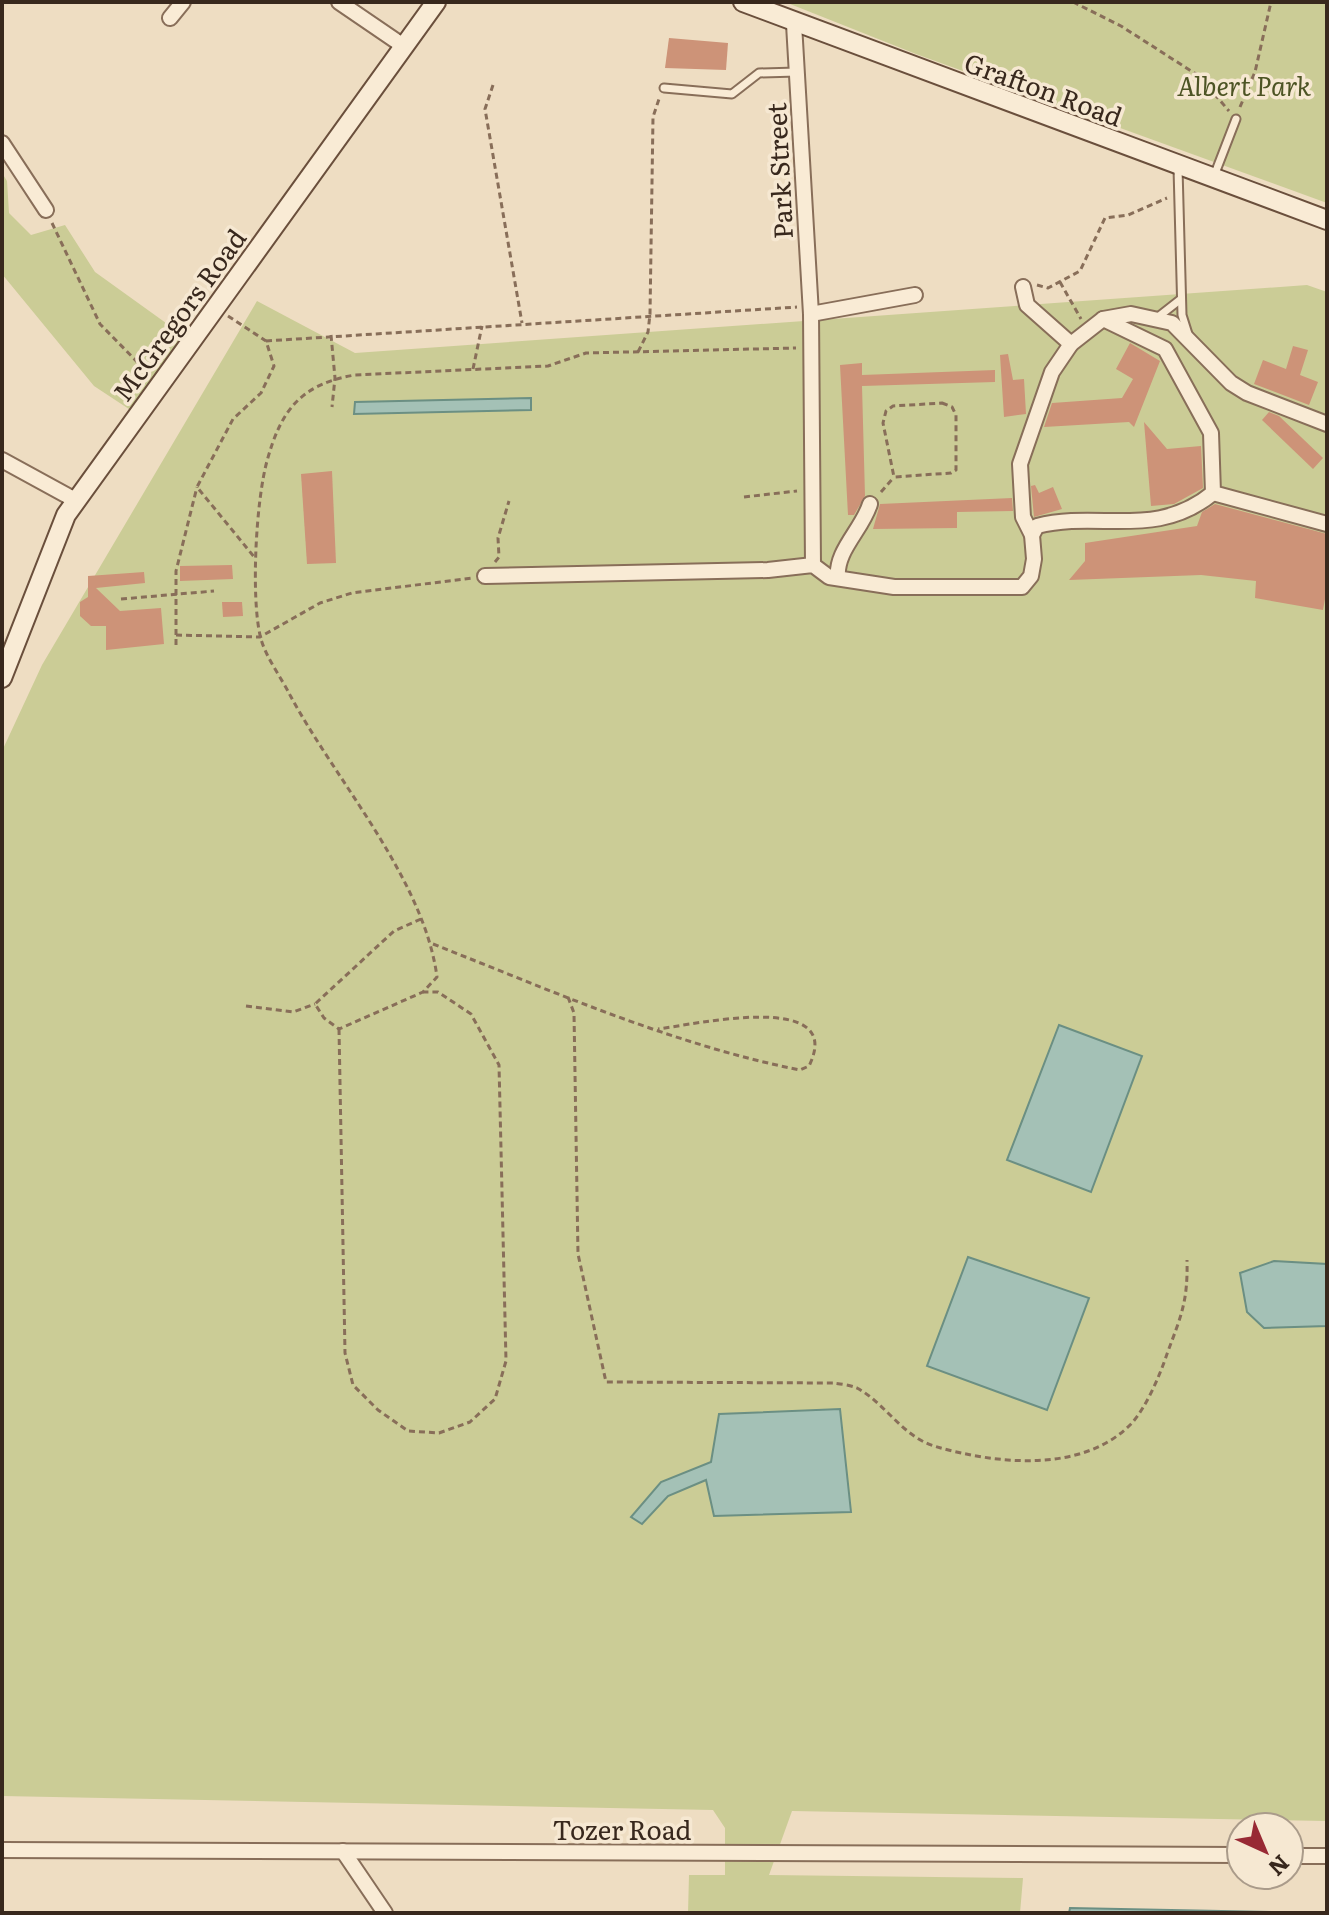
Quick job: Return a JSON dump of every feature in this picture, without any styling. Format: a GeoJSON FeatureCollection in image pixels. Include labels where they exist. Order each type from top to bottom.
{"type":"FeatureCollection","features":[{"type":"Feature","properties":{"kind":"street"},"geometry":{"type":"LineString","coordinates":[[170,18],[183,2]]}},
{"type":"Feature","properties":{"kind":"street"},"geometry":{"type":"LineString","coordinates":[[339,2],[402,45]]}},
{"type":"Feature","properties":{"kind":"street","name":"McGregors Road"},"geometry":{"type":"LineString","coordinates":[[2,678],[66,515],[402,45],[436,2]]}},
{"type":"Feature","properties":{"kind":"street","name":"Grafton Road"},"geometry":{"type":"LineString","coordinates":[[743,2],[794,24],[1327,220]]}},
{"type":"Feature","properties":{"kind":"street","name":"Park Street"},"geometry":{"type":"LineString","coordinates":[[794,24],[811,310],[815,484],[813,565]]}},
{"type":"Feature","properties":{"kind":"street"},"geometry":{"type":"LineString","coordinates":[[2,143],[46,210]]}},
{"type":"Feature","properties":{"kind":"street"},"geometry":{"type":"LineString","coordinates":[[1023,287],[1027,305],[1071,344]]}},
{"type":"Feature","properties":{"kind":"street"},"geometry":{"type":"LineString","coordinates":[[811,310],[915,295]]}},
{"type":"Feature","properties":{"kind":"street"},"geometry":{"type":"LineString","coordinates":[[1032,535],[1023,517],[1020,464],[1052,372],[1071,344],[1103,319],[1131,314],[1172,323],[1231,383],[1247,393],[1327,424]]}},
{"type":"Feature","properties":{"kind":"street"},"geometry":{"type":"LineString","coordinates":[[1103,319],[1165,349],[1211,433],[1213,493]]}},
{"type":"Feature","properties":{"kind":"street"},"geometry":{"type":"LineString","coordinates":[[2,460],[77,501]]}},
{"type":"Feature","properties":{"kind":"street"},"geometry":{"type":"LineString","coordinates":[[1213,493],[1327,524]]}},
{"type":"Feature","properties":{"kind":"street"},"geometry":{"type":"LineString","coordinates":[[485,576],[768,570],[813,565],[829,577],[894,587],[1022,587],[1031,576],[1032,535],[1037,526],[1057,521],[1136,522],[1190,512],[1213,493]]}},
{"type":"Feature","properties":{"kind":"street"},"geometry":{"type":"LineString","coordinates":[[838,578],[836,563],[865,520],[870,504]]}},
{"type":"Feature","properties":{"kind":"street","name":"Tozer Road"},"geometry":{"type":"LineString","coordinates":[[2,1850],[1225,1855]]}},
{"type":"Feature","properties":{"kind":"street"},"geometry":{"type":"LineString","coordinates":[[343,1851],[385,1913]]}},
{"type":"Feature","properties":{"kind":"street"},"geometry":{"type":"LineString","coordinates":[[1305,1856],[1327,1856]]}},
{"type":"Feature","properties":{"kind":"lane"},"geometry":{"type":"LineString","coordinates":[[664,88],[732,94],[759,73],[797,72]]}},
{"type":"Feature","properties":{"kind":"lane"},"geometry":{"type":"LineString","coordinates":[[1213,178],[1236,119]]}},
{"type":"Feature","properties":{"kind":"lane"},"geometry":{"type":"LineString","coordinates":[[1178,165],[1182,315],[1190,339]]}},
{"type":"Feature","properties":{"kind":"lane"},"geometry":{"type":"LineString","coordinates":[[1148,320],[1164,315],[1181,299]]}},
{"type":"Feature","properties":{"kind":"path"},"geometry":{"type":"LineString","coordinates":[[1073,2],[1121,26],[1199,76],[1236,119],[1255,72],[1271,2]]}},
{"type":"Feature","properties":{"kind":"path"},"geometry":{"type":"LineString","coordinates":[[493,85],[485,109],[522,323]]}},
{"type":"Feature","properties":{"kind":"path"},"geometry":{"type":"LineString","coordinates":[[638,352],[648,332],[650,314],[653,117],[664,88]]}},
{"type":"Feature","properties":{"kind":"path"},"geometry":{"type":"LineString","coordinates":[[1023,287],[1031,283],[1048,288],[1080,271],[1105,218],[1128,215],[1178,193]]}},
{"type":"Feature","properties":{"kind":"path"},"geometry":{"type":"LineString","coordinates":[[46,210],[100,324],[160,384]]}},
{"type":"Feature","properties":{"kind":"path"},"geometry":{"type":"LineString","coordinates":[[1060,282],[1087,329]]}},
{"type":"Feature","properties":{"kind":"path"},"geometry":{"type":"LineString","coordinates":[[176,645],[176,571],[197,487],[233,419],[261,393],[274,366],[266,341],[215,307]]}},
{"type":"Feature","properties":{"kind":"path"},"geometry":{"type":"LineString","coordinates":[[266,341],[650,314],[811,310]]}},
{"type":"Feature","properties":{"kind":"path"},"geometry":{"type":"LineString","coordinates":[[472,370],[482,326]]}},
{"type":"Feature","properties":{"kind":"path"},"geometry":{"type":"LineString","coordinates":[[331,335],[335,378],[332,407]]}},
{"type":"Feature","properties":{"kind":"path"},"geometry":{"type":"LineString","coordinates":[[339,1029],[423,992],[437,977],[433,944],[421,919],[362,810],[299,712],[260,637],[257,559],[261,479],[274,435],[289,407],[326,380],[335,378],[548,366],[586,353],[812,348]]}},
{"type":"Feature","properties":{"kind":"path"},"geometry":{"type":"LineString","coordinates":[[870,504],[894,477],[956,470],[956,415],[952,407],[942,403],[893,406],[886,411],[883,423],[894,477]]}},
{"type":"Feature","properties":{"kind":"path"},"geometry":{"type":"LineString","coordinates":[[744,497],[793,493],[815,484]]}},
{"type":"Feature","properties":{"kind":"path"},"geometry":{"type":"LineString","coordinates":[[197,487],[257,559]]}},
{"type":"Feature","properties":{"kind":"path"},"geometry":{"type":"LineString","coordinates":[[176,635],[260,637],[320,603],[352,593],[485,576],[499,557],[498,538],[509,501]]}},
{"type":"Feature","properties":{"kind":"path"},"geometry":{"type":"LineString","coordinates":[[121,599],[214,591]]}},
{"type":"Feature","properties":{"kind":"path"},"geometry":{"type":"LineString","coordinates":[[246,1006],[293,1012],[315,1004],[394,931],[421,919]]}},
{"type":"Feature","properties":{"kind":"path"},"geometry":{"type":"LineString","coordinates":[[433,944],[658,1029],[800,1070],[809,1066],[816,1041],[809,1029],[793,1018],[773,1016],[658,1029]]}},
{"type":"Feature","properties":{"kind":"path"},"geometry":{"type":"LineString","coordinates":[[339,1029],[345,1353],[353,1385],[378,1410],[408,1431],[439,1433],[470,1422],[495,1399],[506,1361],[499,1065],[471,1014],[438,992],[423,992]]}},
{"type":"Feature","properties":{"kind":"path"},"geometry":{"type":"LineString","coordinates":[[568,997],[574,1013],[578,1254],[606,1382],[833,1383],[857,1388],[903,1428],[931,1445],[1034,1462],[1068,1456],[1104,1444],[1132,1423],[1163,1367],[1188,1298],[1187,1260]]}},
{"type":"Feature","properties":{"kind":"path"},"geometry":{"type":"LineString","coordinates":[[315,1004],[324,1018],[339,1029]]}},
{"type":"Feature","properties":{"kind":"green space","name":"Albert Park"},"geometry":{"type":"Polygon","coordinates":[[[785,2],[1327,2],[1327,203],[916,54],[785,2]]]}},
{"type":"Feature","properties":{"kind":"green space"},"geometry":{"type":"Polygon","coordinates":[[[2,173],[7,181],[9,213],[31,235],[65,225],[95,272],[191,341],[138,415],[94,386],[2,274],[2,173]]]}},
{"type":"Feature","properties":{"kind":"green space"},"geometry":{"type":"Polygon","coordinates":[[[1307,285],[1327,292],[1327,1821],[1305,1821],[1305,1811],[1225,1811],[1225,1819],[792,1811],[769,1875],[1023,1878],[1020,1913],[688,1913],[689,1875],[725,1875],[725,1828],[713,1810],[2,1796],[2,751],[42,665],[257,301],[355,353],[1307,285]]]}},
{"type":"Feature","properties":{"kind":"shaded area"},"geometry":{"type":"Polygon","coordinates":[[[531,398],[531,410],[354,414],[355,402],[531,398]]]}},
{"type":"Feature","properties":{"kind":"shaded area"},"geometry":{"type":"Polygon","coordinates":[[[1059,1025],[1142,1056],[1091,1192],[1007,1160],[1059,1025]]]}},
{"type":"Feature","properties":{"kind":"shaded area"},"geometry":{"type":"Polygon","coordinates":[[[968,1257],[1089,1298],[1047,1410],[927,1366],[968,1257]]]}},
{"type":"Feature","properties":{"kind":"shaded area"},"geometry":{"type":"Polygon","coordinates":[[[1274,1261],[1327,1264],[1327,1326],[1264,1328],[1247,1312],[1240,1273],[1274,1261]]]}},
{"type":"Feature","properties":{"kind":"shaded area"},"geometry":{"type":"Polygon","coordinates":[[[840,1409],[851,1512],[714,1516],[706,1480],[668,1496],[642,1524],[631,1517],[661,1482],[711,1462],[719,1414],[840,1409]]]}},
{"type":"Feature","properties":{"kind":"shaded area"},"geometry":{"type":"Polygon","coordinates":[[[1070,1908],[1327,1913],[1069,1913],[1070,1908]]]}},
{"type":"Feature","properties":{"kind":"building"},"geometry":{"type":"Polygon","coordinates":[[[669,38],[728,43],[726,70],[665,68],[669,38]]]}},
{"type":"Feature","properties":{"kind":"building"},"geometry":{"type":"Polygon","coordinates":[[[1130,343],[1160,361],[1134,427],[1129,422],[1044,427],[1052,403],[1122,398],[1133,379],[1116,369],[1130,343]]]}},
{"type":"Feature","properties":{"kind":"building"},"geometry":{"type":"Polygon","coordinates":[[[1293,346],[1308,350],[1300,375],[1318,382],[1309,405],[1254,384],[1263,360],[1286,369],[1293,346]]]}},
{"type":"Feature","properties":{"kind":"building"},"geometry":{"type":"Polygon","coordinates":[[[1008,354],[1013,380],[1024,379],[1026,414],[1004,417],[1000,355],[1008,354]]]}},
{"type":"Feature","properties":{"kind":"building"},"geometry":{"type":"Polygon","coordinates":[[[862,363],[862,375],[995,370],[995,382],[862,386],[865,496],[854,515],[848,515],[840,365],[862,363]]]}},
{"type":"Feature","properties":{"kind":"building"},"geometry":{"type":"Polygon","coordinates":[[[1269,412],[1279,416],[1323,458],[1313,469],[1262,420],[1269,412]]]}},
{"type":"Feature","properties":{"kind":"building"},"geometry":{"type":"Polygon","coordinates":[[[1144,422],[1167,449],[1201,446],[1203,488],[1174,504],[1151,506],[1144,422]]]}},
{"type":"Feature","properties":{"kind":"building"},"geometry":{"type":"Polygon","coordinates":[[[332,471],[336,563],[307,564],[301,474],[332,471]]]}},
{"type":"Feature","properties":{"kind":"building"},"geometry":{"type":"Polygon","coordinates":[[[1035,485],[1039,493],[1053,487],[1062,509],[1034,517],[1031,486],[1035,485]]]}},
{"type":"Feature","properties":{"kind":"building"},"geometry":{"type":"Polygon","coordinates":[[[1012,498],[1013,511],[957,512],[957,528],[873,529],[880,504],[1012,498]]]}},
{"type":"Feature","properties":{"kind":"building"},"geometry":{"type":"Polygon","coordinates":[[[1215,504],[1327,534],[1327,588],[1323,610],[1255,598],[1256,581],[1201,575],[1069,580],[1085,561],[1085,543],[1197,526],[1202,512],[1215,504]]]}},
{"type":"Feature","properties":{"kind":"building"},"geometry":{"type":"Polygon","coordinates":[[[232,565],[233,579],[180,581],[180,566],[232,565]]]}},
{"type":"Feature","properties":{"kind":"building"},"geometry":{"type":"Polygon","coordinates":[[[144,572],[145,583],[96,588],[120,611],[161,608],[164,644],[106,650],[106,626],[91,626],[80,616],[80,602],[88,597],[88,576],[144,572]]]}},
{"type":"Feature","properties":{"kind":"building"},"geometry":{"type":"Polygon","coordinates":[[[222,602],[242,602],[243,616],[223,617],[222,602]]]}}]}
